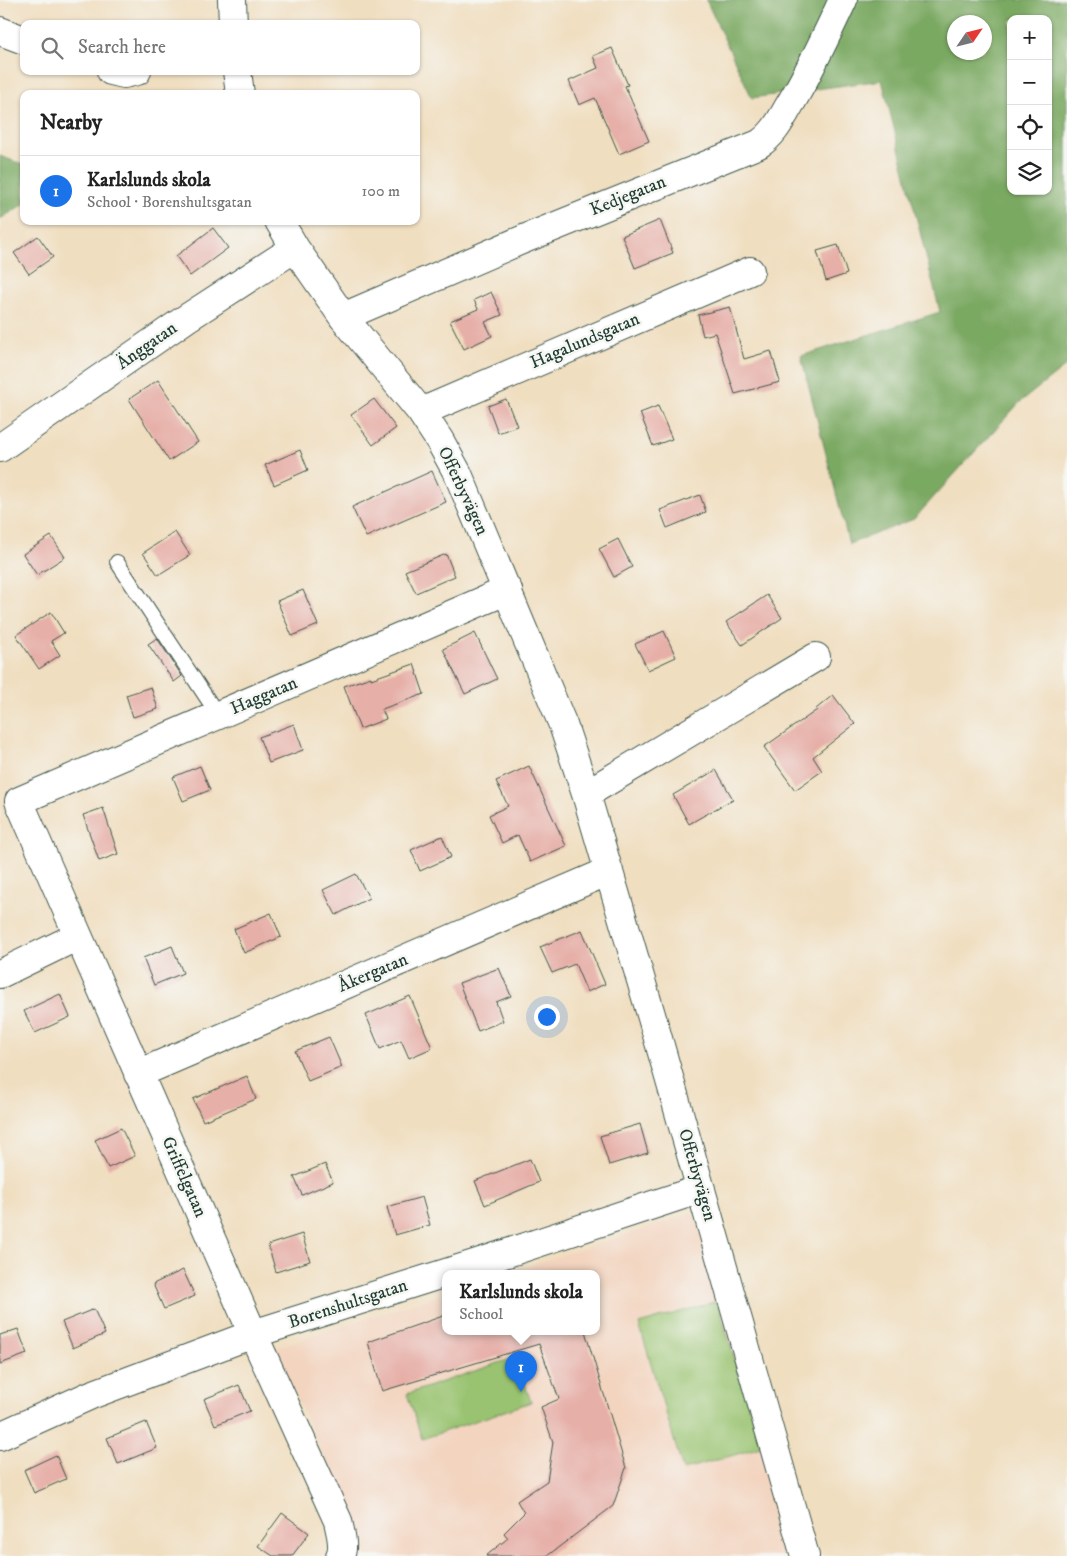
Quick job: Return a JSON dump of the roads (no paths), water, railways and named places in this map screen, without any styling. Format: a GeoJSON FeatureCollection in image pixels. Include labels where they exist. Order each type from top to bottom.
{"type":"FeatureCollection","features":[{"type":"Feature","properties":{"kind":"street"},"geometry":{"type":"LineString","coordinates":[[232,0],[233,20]]}},
{"type":"Feature","properties":{"kind":"street","name":"Kedjegatan"},"geometry":{"type":"LineString","coordinates":[[343,317],[533,235],[759,144],[768,138],[787,110],[801,86],[843,0]]}},
{"type":"Feature","properties":{"kind":"street"},"geometry":{"type":"LineString","coordinates":[[0,31],[20,38]]}},
{"type":"Feature","properties":{"kind":"street"},"geometry":{"type":"LineString","coordinates":[[238,75],[239,90]]}},
{"type":"Feature","properties":{"kind":"street","name":"Offerbyvägen"},"geometry":{"type":"LineString","coordinates":[[281,225],[343,317],[421,412],[440,441],[458,474],[563,725],[609,871],[806,1556]]}},
{"type":"Feature","properties":{"kind":"street","name":"Änggatan"},"geometry":{"type":"LineString","coordinates":[[0,448],[187,318],[295,248]]}},
{"type":"Feature","properties":{"kind":"street","name":"Hagalundsgatan"},"geometry":{"type":"LineString","coordinates":[[421,412],[750,271]]}},
{"type":"Feature","properties":{"kind":"street","name":"Haggatan"},"geometry":{"type":"LineString","coordinates":[[19,801],[508,590]]}},
{"type":"Feature","properties":{"kind":"street"},"geometry":{"type":"LineString","coordinates":[[586,794],[816,657]]}},
{"type":"Feature","properties":{"kind":"street","name":"Griffelgatan"},"geometry":{"type":"LineString","coordinates":[[19,801],[253,1334],[338,1521],[342,1538],[341,1555]]}},
{"type":"Feature","properties":{"kind":"street","name":"Åkergatan"},"geometry":{"type":"LineString","coordinates":[[138,1074],[609,871]]}},
{"type":"Feature","properties":{"kind":"street"},"geometry":{"type":"LineString","coordinates":[[0,974],[78,936]]}},
{"type":"Feature","properties":{"kind":"street","name":"Borenshultsgatan"},"geometry":{"type":"LineString","coordinates":[[455,1270],[701,1189]]}},
{"type":"Feature","properties":{"kind":"street","name":"Borenshultsgatan"},"geometry":{"type":"LineString","coordinates":[[0,1436],[91,1395],[253,1334],[442,1274]]}},
{"type":"Feature","properties":{"kind":"lane"},"geometry":{"type":"LineString","coordinates":[[117,562],[218,715]]}},
{"type":"Feature","properties":{"kind":"place","name":"Karlslunds skola"},"geometry":{"type":"Point","coordinates":[521,1392]}}]}
